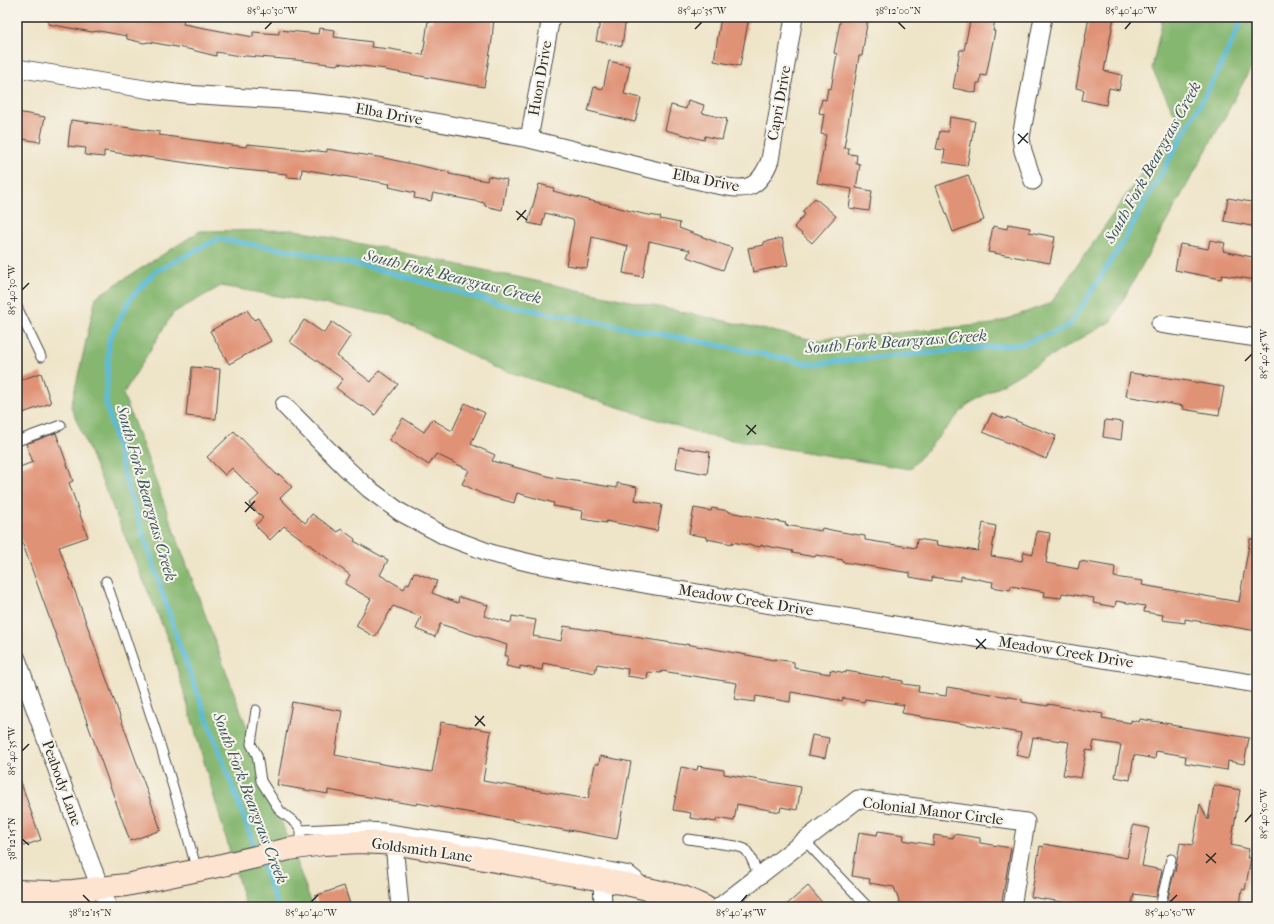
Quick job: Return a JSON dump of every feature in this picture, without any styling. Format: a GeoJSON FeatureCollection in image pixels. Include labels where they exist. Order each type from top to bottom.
{"type":"FeatureCollection","features":[{"type":"Feature","properties":{"kind":"street","name":"Huon Drive"},"geometry":{"type":"LineString","coordinates":[[529,139],[551,17]]}},
{"type":"Feature","properties":{"kind":"street","name":"Capri Drive"},"geometry":{"type":"LineString","coordinates":[[755,184],[765,174],[770,160],[794,17]]}},
{"type":"Feature","properties":{"kind":"street"},"geometry":{"type":"LineString","coordinates":[[1033,180],[1023,151],[1021,137],[1043,17]]}},
{"type":"Feature","properties":{"kind":"street","name":"Elba Drive"},"geometry":{"type":"LineString","coordinates":[[17,68],[184,94],[299,101],[345,106],[529,139],[734,189],[747,188],[755,184]]}},
{"type":"Feature","properties":{"kind":"street"},"geometry":{"type":"LineString","coordinates":[[1160,324],[1257,338]]}},
{"type":"Feature","properties":{"kind":"street","name":"Meadow Creek Drive"},"geometry":{"type":"LineString","coordinates":[[284,405],[346,468],[369,489],[400,512],[445,536],[493,554],[535,564],[649,584],[1257,684]]}},
{"type":"Feature","properties":{"kind":"street","name":"Peabody Lane"},"geometry":{"type":"LineString","coordinates":[[17,659],[104,897]]}},
{"type":"Feature","properties":{"kind":"street","name":"Colonial Manor Circle"},"geometry":{"type":"LineString","coordinates":[[719,907],[858,799],[1026,822],[1012,907]]}},
{"type":"Feature","properties":{"kind":"street","name":"Goldsmith Lane"},"geometry":{"type":"LineString","coordinates":[[17,891],[50,892],[104,897],[126,885],[218,866],[297,842],[322,844],[359,842],[394,844],[642,887],[694,905]]}},
{"type":"Feature","properties":{"kind":"street"},"geometry":{"type":"LineString","coordinates":[[394,844],[400,907]]}},
{"type":"Feature","properties":{"kind":"street"},"geometry":{"type":"LineString","coordinates":[[602,880],[603,907]]}},
{"type":"Feature","properties":{"kind":"lane"},"geometry":{"type":"LineString","coordinates":[[17,307],[40,357]]}},
{"type":"Feature","properties":{"kind":"lane"},"geometry":{"type":"LineString","coordinates":[[17,441],[61,424]]}},
{"type":"Feature","properties":{"kind":"lane"},"geometry":{"type":"LineString","coordinates":[[106,581],[149,708],[182,814],[197,871]]}},
{"type":"Feature","properties":{"kind":"lane"},"geometry":{"type":"LineString","coordinates":[[256,710],[251,744],[257,755],[261,781],[280,811],[297,824],[297,842],[367,826],[383,828],[491,845],[630,871],[638,876],[642,887]]}},
{"type":"Feature","properties":{"kind":"lane"},"geometry":{"type":"LineString","coordinates":[[688,839],[736,846],[745,849],[750,856],[759,876]]}},
{"type":"Feature","properties":{"kind":"lane"},"geometry":{"type":"LineString","coordinates":[[805,841],[868,907]]}},
{"type":"Feature","properties":{"kind":"lane"},"geometry":{"type":"LineString","coordinates":[[1160,907],[1171,859]]}},
{"type":"Feature","properties":{"kind":"green space"},"geometry":{"type":"Polygon","coordinates":[[[1163,17],[1257,17],[1257,56],[1226,115],[1111,321],[967,405],[910,469],[708,436],[494,367],[392,316],[221,286],[173,313],[123,394],[313,907],[246,907],[170,644],[71,407],[96,297],[200,231],[295,230],[814,340],[993,324],[1051,303],[1178,121],[1152,69],[1163,17]]]}},
{"type":"Feature","properties":{"kind":"building"},"geometry":{"type":"Polygon","coordinates":[[[49,17],[184,17],[183,24],[253,37],[253,32],[279,34],[279,30],[318,34],[319,28],[335,30],[334,37],[372,42],[371,47],[423,55],[428,21],[432,22],[432,17],[494,17],[492,40],[484,87],[385,70],[386,69],[338,63],[337,65],[216,52],[216,56],[188,49],[149,42],[144,43],[127,39],[127,36],[99,31],[92,32],[48,24],[49,17]]]}},
{"type":"Feature","properties":{"kind":"building"},"geometry":{"type":"Polygon","coordinates":[[[601,17],[626,17],[622,46],[596,41],[601,17]]]}},
{"type":"Feature","properties":{"kind":"building"},"geometry":{"type":"Polygon","coordinates":[[[721,17],[749,17],[740,66],[714,61],[721,17]]]}},
{"type":"Feature","properties":{"kind":"building"},"geometry":{"type":"Polygon","coordinates":[[[841,17],[868,17],[862,56],[859,56],[844,148],[849,148],[848,154],[857,155],[856,163],[860,164],[856,188],[872,191],[869,211],[849,208],[852,189],[817,183],[826,135],[821,134],[824,114],[819,113],[822,99],[826,100],[828,88],[831,89],[837,54],[834,53],[841,17]]]}},
{"type":"Feature","properties":{"kind":"building"},"geometry":{"type":"Polygon","coordinates":[[[971,17],[991,17],[991,19],[995,20],[993,31],[995,31],[986,76],[981,75],[980,83],[977,83],[976,93],[953,88],[960,50],[964,50],[971,17]]]}},
{"type":"Feature","properties":{"kind":"building"},"geometry":{"type":"Polygon","coordinates":[[[1089,17],[1114,17],[1104,71],[1122,75],[1119,90],[1109,88],[1106,105],[1082,100],[1084,90],[1076,88],[1089,17]]]}},
{"type":"Feature","properties":{"kind":"building"},"geometry":{"type":"Polygon","coordinates":[[[609,61],[630,66],[624,94],[641,98],[635,122],[588,111],[594,87],[603,89],[609,61]]]}},
{"type":"Feature","properties":{"kind":"building"},"geometry":{"type":"Polygon","coordinates":[[[688,100],[704,105],[702,113],[727,119],[722,140],[705,136],[704,140],[665,130],[671,105],[686,109],[688,100]]]}},
{"type":"Feature","properties":{"kind":"building"},"geometry":{"type":"Polygon","coordinates":[[[17,112],[45,117],[40,142],[17,138],[17,112]]]}},
{"type":"Feature","properties":{"kind":"building"},"geometry":{"type":"Polygon","coordinates":[[[950,117],[975,121],[967,166],[943,162],[945,150],[936,149],[940,131],[948,132],[950,117]]]}},
{"type":"Feature","properties":{"kind":"building"},"geometry":{"type":"Polygon","coordinates":[[[71,120],[160,132],[159,135],[246,147],[247,144],[327,152],[327,149],[384,158],[449,172],[449,174],[487,181],[488,176],[507,180],[502,210],[485,206],[485,203],[433,193],[431,201],[414,198],[415,193],[389,187],[390,184],[302,169],[301,178],[287,177],[287,174],[223,168],[104,151],[104,157],[85,155],[86,148],[68,146],[71,120]]]}},
{"type":"Feature","properties":{"kind":"building"},"geometry":{"type":"Polygon","coordinates":[[[968,175],[984,220],[953,232],[936,186],[968,175]]]}},
{"type":"Feature","properties":{"kind":"building"},"geometry":{"type":"Polygon","coordinates":[[[539,184],[554,188],[553,191],[680,223],[679,228],[732,248],[723,270],[687,257],[690,250],[649,241],[643,277],[623,273],[628,246],[592,237],[587,268],[566,265],[574,222],[573,220],[545,213],[542,226],[528,223],[539,184]]]}},
{"type":"Feature","properties":{"kind":"building"},"geometry":{"type":"Polygon","coordinates":[[[815,198],[836,216],[812,243],[794,227],[805,214],[802,212],[815,198]]]}},
{"type":"Feature","properties":{"kind":"building"},"geometry":{"type":"Polygon","coordinates":[[[1228,198],[1257,203],[1257,227],[1224,221],[1228,198]]]}},
{"type":"Feature","properties":{"kind":"building"},"geometry":{"type":"Polygon","coordinates":[[[1008,224],[1030,228],[1029,232],[1055,237],[1050,263],[988,252],[993,226],[1007,229],[1008,224]]]}},
{"type":"Feature","properties":{"kind":"building"},"geometry":{"type":"Polygon","coordinates":[[[782,238],[788,265],[753,272],[748,248],[764,245],[764,242],[782,238]]]}},
{"type":"Feature","properties":{"kind":"building"},"geometry":{"type":"Polygon","coordinates":[[[1210,240],[1225,243],[1223,251],[1257,258],[1257,280],[1222,275],[1221,279],[1175,270],[1180,244],[1208,249],[1210,240]]]}},
{"type":"Feature","properties":{"kind":"building"},"geometry":{"type":"Polygon","coordinates":[[[247,310],[254,320],[258,318],[271,341],[229,364],[210,331],[247,310]]]}},
{"type":"Feature","properties":{"kind":"building"},"geometry":{"type":"Polygon","coordinates":[[[304,320],[324,333],[332,322],[351,335],[337,356],[371,382],[379,370],[398,384],[375,415],[336,388],[343,379],[290,342],[304,320]]]}},
{"type":"Feature","properties":{"kind":"building"},"geometry":{"type":"Polygon","coordinates":[[[192,367],[220,369],[216,419],[186,416],[192,367]]]}},
{"type":"Feature","properties":{"kind":"building"},"geometry":{"type":"Polygon","coordinates":[[[41,373],[51,403],[17,415],[17,381],[41,373]]]}},
{"type":"Feature","properties":{"kind":"building"},"geometry":{"type":"Polygon","coordinates":[[[1130,373],[1224,387],[1219,415],[1182,409],[1183,406],[1126,396],[1130,373]]]}},
{"type":"Feature","properties":{"kind":"building"},"geometry":{"type":"Polygon","coordinates":[[[465,403],[485,413],[471,444],[495,455],[492,461],[551,477],[617,488],[617,483],[637,487],[635,500],[662,505],[657,531],[606,521],[606,523],[582,519],[583,511],[553,506],[554,503],[517,493],[514,503],[482,494],[462,484],[469,470],[436,454],[429,465],[389,440],[403,418],[424,432],[432,419],[452,431],[465,403]]]}},
{"type":"Feature","properties":{"kind":"building"},"geometry":{"type":"Polygon","coordinates":[[[992,413],[1006,419],[1007,417],[1056,436],[1046,459],[983,432],[992,413]]]}},
{"type":"Feature","properties":{"kind":"building"},"geometry":{"type":"Polygon","coordinates":[[[1105,420],[1123,422],[1121,440],[1103,437],[1105,420]]]}},
{"type":"Feature","properties":{"kind":"building"},"geometry":{"type":"Polygon","coordinates":[[[234,431],[278,476],[279,474],[292,487],[280,498],[305,523],[312,514],[338,532],[341,529],[355,539],[354,541],[388,560],[380,575],[404,589],[407,583],[409,584],[414,572],[437,581],[432,593],[458,603],[459,597],[488,605],[484,616],[511,623],[512,616],[536,620],[533,636],[561,641],[564,626],[794,662],[794,668],[830,674],[830,670],[846,673],[846,671],[903,681],[903,684],[919,686],[918,692],[946,696],[947,687],[1022,699],[1022,702],[1048,706],[1048,704],[1103,714],[1102,718],[1131,723],[1131,720],[1139,722],[1140,719],[1249,738],[1244,764],[1228,761],[1227,770],[1185,763],[1186,756],[1156,751],[1155,759],[1134,755],[1130,780],[1115,777],[1121,745],[1094,741],[1092,751],[1086,750],[1081,778],[1063,775],[1069,742],[1033,737],[1029,758],[1016,755],[1021,733],[902,713],[904,705],[865,699],[864,702],[843,698],[842,701],[791,692],[790,702],[756,696],[755,702],[734,699],[737,683],[662,671],[661,673],[648,672],[647,679],[627,676],[628,669],[597,664],[595,673],[543,663],[542,670],[520,666],[520,669],[506,666],[508,656],[505,656],[507,645],[440,624],[435,637],[416,629],[421,617],[393,606],[375,637],[356,626],[371,599],[345,584],[350,575],[284,526],[270,540],[255,525],[263,518],[249,504],[259,495],[232,468],[225,475],[207,457],[234,431]]]}},
{"type":"Feature","properties":{"kind":"building"},"geometry":{"type":"Polygon","coordinates":[[[56,433],[73,481],[69,483],[88,537],[59,547],[161,830],[130,841],[17,528],[17,468],[33,462],[26,444],[56,433]]]}},
{"type":"Feature","properties":{"kind":"building"},"geometry":{"type":"Polygon","coordinates":[[[679,447],[710,452],[707,474],[676,468],[679,447]]]}},
{"type":"Feature","properties":{"kind":"building"},"geometry":{"type":"Polygon","coordinates":[[[694,508],[711,511],[712,508],[729,511],[786,523],[785,525],[821,531],[822,528],[865,536],[865,540],[916,548],[917,539],[937,542],[936,545],[978,551],[983,523],[996,526],[991,556],[1022,561],[1024,552],[1033,554],[1037,531],[1050,533],[1046,563],[1078,569],[1080,561],[1115,567],[1114,577],[1143,581],[1142,585],[1239,602],[1250,539],[1257,539],[1257,631],[1185,619],[1185,623],[1162,620],[1163,615],[1144,612],[1145,606],[1116,601],[1115,607],[1093,603],[1094,598],[1062,593],[1061,598],[1044,596],[1045,592],[1011,586],[1010,590],[992,587],[993,582],[961,576],[961,581],[932,577],[932,581],[910,577],[910,573],[843,562],[843,560],[816,555],[815,557],[792,553],[793,551],[761,545],[760,547],[732,542],[732,544],[707,539],[707,537],[689,534],[694,508]]]}},
{"type":"Feature","properties":{"kind":"building"},"geometry":{"type":"Polygon","coordinates":[[[292,702],[342,711],[335,755],[382,764],[432,772],[441,722],[491,731],[483,781],[588,799],[595,764],[599,764],[600,756],[631,762],[617,839],[417,803],[416,805],[328,790],[328,794],[277,785],[292,702]]]}},
{"type":"Feature","properties":{"kind":"building"},"geometry":{"type":"Polygon","coordinates":[[[812,735],[829,738],[825,758],[808,755],[812,735]]]}},
{"type":"Feature","properties":{"kind":"building"},"geometry":{"type":"Polygon","coordinates":[[[698,766],[724,770],[724,774],[801,787],[797,810],[781,807],[780,812],[737,804],[734,821],[717,818],[716,822],[690,818],[691,813],[673,810],[681,767],[697,770],[698,766]]]}},
{"type":"Feature","properties":{"kind":"building"},"geometry":{"type":"Polygon","coordinates":[[[17,777],[19,777],[41,840],[17,848],[17,777]]]}},
{"type":"Feature","properties":{"kind":"building"},"geometry":{"type":"Polygon","coordinates":[[[1214,785],[1240,790],[1231,845],[1249,849],[1247,858],[1251,858],[1245,890],[1242,889],[1240,907],[1169,907],[1170,900],[1168,899],[1180,843],[1193,845],[1200,804],[1208,820],[1214,785]]]}},
{"type":"Feature","properties":{"kind":"building"},"geometry":{"type":"Polygon","coordinates":[[[1133,825],[1149,828],[1142,866],[1162,870],[1156,897],[1134,894],[1131,907],[1094,907],[1031,897],[1040,846],[1043,847],[1044,844],[1127,858],[1133,825]]]}},
{"type":"Feature","properties":{"kind":"building"},"geometry":{"type":"Polygon","coordinates":[[[878,831],[904,835],[903,840],[933,845],[934,835],[953,838],[954,834],[980,838],[980,843],[1011,848],[1001,907],[901,907],[894,887],[869,883],[870,879],[852,876],[859,832],[877,835],[878,831]]]}},
{"type":"Feature","properties":{"kind":"building"},"geometry":{"type":"Polygon","coordinates":[[[344,886],[351,907],[318,907],[315,896],[344,886]]]}},
{"type":"Feature","properties":{"kind":"building"},"geometry":{"type":"Polygon","coordinates":[[[808,886],[826,907],[784,907],[808,886]]]}},
{"type":"Feature","properties":{"kind":"waterway","name":"South Fork Beargrass Creek"},"geometry":{"type":"LineString","coordinates":[[257,852],[178,641],[124,474],[106,403],[109,340],[130,299],[156,271],[218,239],[293,251],[374,268],[500,304],[811,364],[1023,344],[1069,326],[1123,242],[1217,74],[1243,17]]}},
{"type":"Feature","properties":{"kind":"waterway","name":"South Fork Beargrass Creek"},"geometry":{"type":"LineString","coordinates":[[261,861],[278,907]]}}]}
